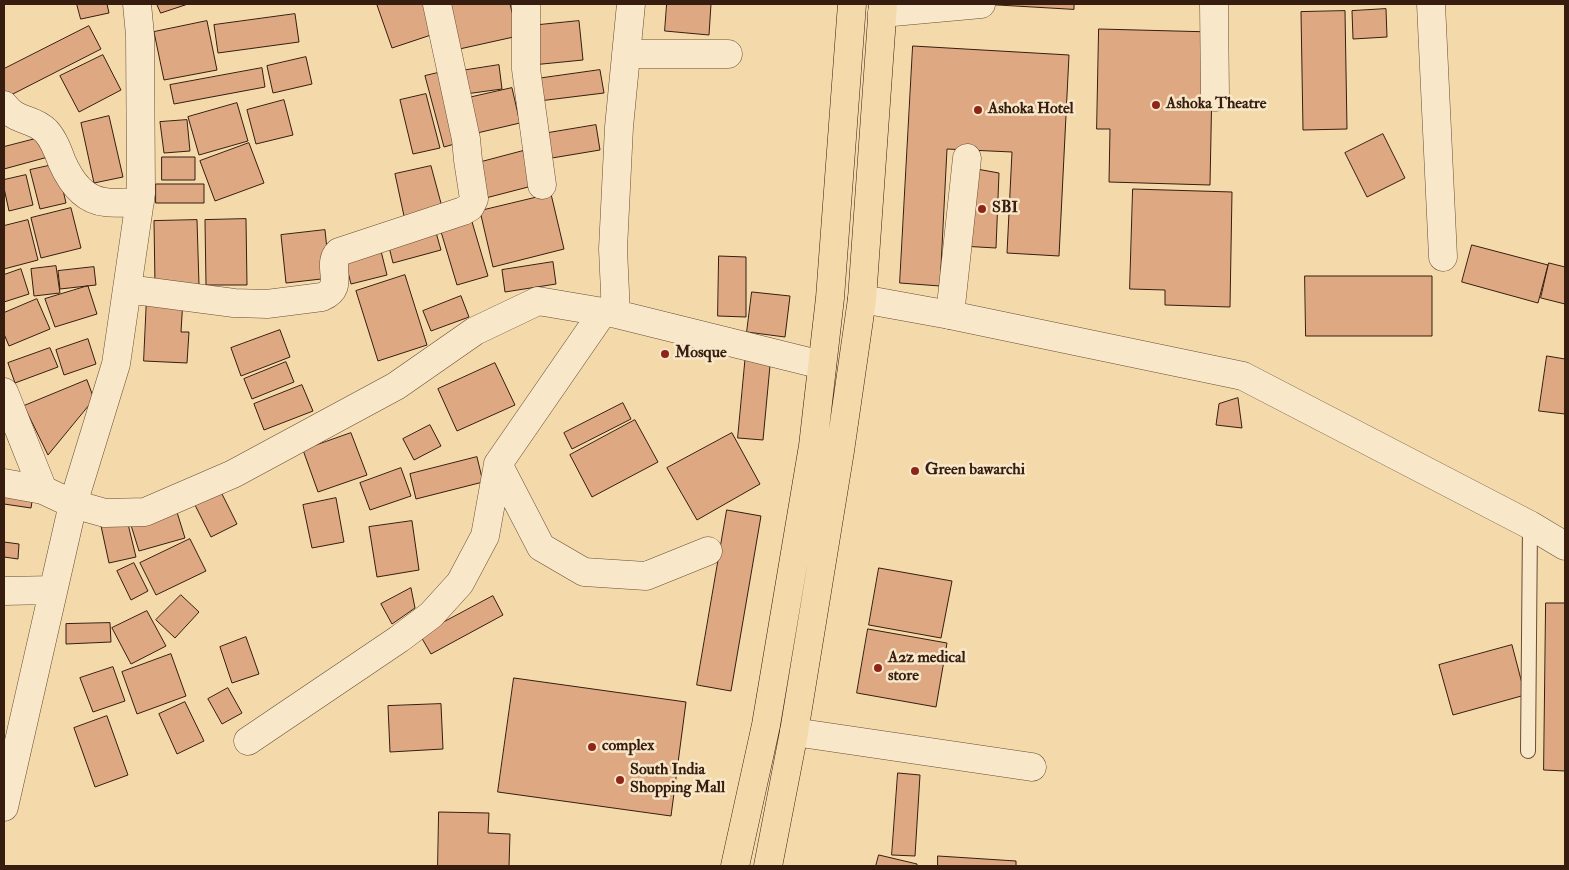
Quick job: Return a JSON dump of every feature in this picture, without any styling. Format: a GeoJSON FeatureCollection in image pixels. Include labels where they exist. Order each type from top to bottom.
{"type":"FeatureCollection","features":[{"type":"Feature","properties":{"kind":"highway"},"geometry":{"type":"LineString","coordinates":[[735,866],[766,726],[811,456],[830,298],[852,4]]}},
{"type":"Feature","properties":{"kind":"highway"},"geometry":{"type":"LineString","coordinates":[[768,866],[794,732],[840,452],[862,300],[882,8]]}},
{"type":"Feature","properties":{"kind":"street"},"geometry":{"type":"LineString","coordinates":[[4,807],[14,712],[53,590],[73,504],[116,364],[141,192],[140,35],[137,4]]}},
{"type":"Feature","properties":{"kind":"street"},"geometry":{"type":"LineString","coordinates":[[127,289],[234,303],[267,304],[322,297],[330,294],[334,288],[335,260],[339,252],[463,211],[470,207],[474,199],[466,139],[437,4]]}},
{"type":"Feature","properties":{"kind":"street"},"geometry":{"type":"LineString","coordinates":[[526,4],[526,69],[542,185]]}},
{"type":"Feature","properties":{"kind":"street"},"geometry":{"type":"LineString","coordinates":[[248,741],[400,639],[431,615],[460,583],[485,536],[498,464],[609,313],[619,126],[631,4]]}},
{"type":"Feature","properties":{"kind":"street"},"geometry":{"type":"LineString","coordinates":[[882,8],[981,4]]}},
{"type":"Feature","properties":{"kind":"street"},"geometry":{"type":"LineString","coordinates":[[1214,4],[1215,97]]}},
{"type":"Feature","properties":{"kind":"street"},"geometry":{"type":"LineString","coordinates":[[1431,4],[1443,257]]}},
{"type":"Feature","properties":{"kind":"street"},"geometry":{"type":"LineString","coordinates":[[626,54],[728,54]]}},
{"type":"Feature","properties":{"kind":"street"},"geometry":{"type":"LineString","coordinates":[[4,105],[15,117],[37,124],[46,131],[54,142],[69,177],[79,189],[90,197],[104,202],[140,201]]}},
{"type":"Feature","properties":{"kind":"street"},"geometry":{"type":"LineString","coordinates":[[950,315],[967,158]]}},
{"type":"Feature","properties":{"kind":"street"},"geometry":{"type":"LineString","coordinates":[[862,300],[950,315],[1243,376],[1530,525],[1565,546]]}},
{"type":"Feature","properties":{"kind":"street"},"geometry":{"type":"LineString","coordinates":[[4,483],[43,490],[73,504],[105,513],[146,512],[234,474],[396,386],[475,331],[538,301],[609,313],[822,365]]}},
{"type":"Feature","properties":{"kind":"street"},"geometry":{"type":"LineString","coordinates":[[4,392],[43,490]]}},
{"type":"Feature","properties":{"kind":"street"},"geometry":{"type":"LineString","coordinates":[[498,464],[541,547],[584,572],[646,576],[708,551]]}},
{"type":"Feature","properties":{"kind":"street"},"geometry":{"type":"LineString","coordinates":[[4,591],[53,590]]}},
{"type":"Feature","properties":{"kind":"street"},"geometry":{"type":"LineString","coordinates":[[794,732],[1032,767]]}},
{"type":"Feature","properties":{"kind":"lane"},"geometry":{"type":"LineString","coordinates":[[1528,751],[1530,525]]}},
{"type":"Feature","properties":{"kind":"building"},"geometry":{"type":"Polygon","coordinates":[[[77,4],[107,4],[109,13],[81,19],[77,4]]]}},
{"type":"Feature","properties":{"kind":"building"},"geometry":{"type":"Polygon","coordinates":[[[157,4],[188,4],[161,13],[157,4]]]}},
{"type":"Feature","properties":{"kind":"building"},"geometry":{"type":"Polygon","coordinates":[[[427,4],[437,33],[392,48],[377,5],[427,4]]]}},
{"type":"Feature","properties":{"kind":"building"},"geometry":{"type":"Polygon","coordinates":[[[445,4],[510,4],[518,36],[455,50],[445,4]]]}},
{"type":"Feature","properties":{"kind":"building"},"geometry":{"type":"Polygon","coordinates":[[[667,4],[711,4],[709,35],[665,31],[667,4]]]}},
{"type":"Feature","properties":{"kind":"building"},"geometry":{"type":"Polygon","coordinates":[[[981,4],[1074,4],[1074,9],[981,4]]]}},
{"type":"Feature","properties":{"kind":"building"},"geometry":{"type":"Polygon","coordinates":[[[1386,9],[1387,37],[1353,39],[1352,11],[1386,9]]]}},
{"type":"Feature","properties":{"kind":"building"},"geometry":{"type":"Polygon","coordinates":[[[1345,11],[1347,129],[1303,130],[1301,12],[1345,11]]]}},
{"type":"Feature","properties":{"kind":"building"},"geometry":{"type":"Polygon","coordinates":[[[295,14],[299,42],[218,53],[214,25],[295,14]]]}},
{"type":"Feature","properties":{"kind":"building"},"geometry":{"type":"Polygon","coordinates":[[[207,21],[217,70],[164,80],[154,32],[207,21]]]}},
{"type":"Feature","properties":{"kind":"building"},"geometry":{"type":"Polygon","coordinates":[[[579,21],[583,60],[532,65],[529,26],[579,21]]]}},
{"type":"Feature","properties":{"kind":"building"},"geometry":{"type":"Polygon","coordinates":[[[89,26],[101,49],[7,97],[4,90],[4,69],[89,26]]]}},
{"type":"Feature","properties":{"kind":"building"},"geometry":{"type":"Polygon","coordinates":[[[1099,29],[1213,32],[1210,185],[1109,182],[1110,129],[1097,129],[1099,29]]]}},
{"type":"Feature","properties":{"kind":"building"},"geometry":{"type":"Polygon","coordinates":[[[913,46],[1069,55],[1059,256],[1007,253],[1012,152],[947,149],[940,286],[900,283],[913,46]]]}},
{"type":"Feature","properties":{"kind":"building"},"geometry":{"type":"Polygon","coordinates":[[[103,55],[121,90],[79,112],[60,76],[103,55]]]}},
{"type":"Feature","properties":{"kind":"building"},"geometry":{"type":"Polygon","coordinates":[[[306,57],[312,84],[273,93],[267,66],[306,57]]]}},
{"type":"Feature","properties":{"kind":"building"},"geometry":{"type":"Polygon","coordinates":[[[499,65],[502,89],[458,95],[454,72],[499,65]]]}},
{"type":"Feature","properties":{"kind":"building"},"geometry":{"type":"Polygon","coordinates":[[[262,68],[265,87],[174,104],[170,85],[262,68]]]}},
{"type":"Feature","properties":{"kind":"building"},"geometry":{"type":"Polygon","coordinates":[[[600,70],[604,93],[539,101],[536,79],[600,70]]]}},
{"type":"Feature","properties":{"kind":"building"},"geometry":{"type":"Polygon","coordinates":[[[446,71],[465,141],[444,147],[425,76],[446,71]]]}},
{"type":"Feature","properties":{"kind":"building"},"geometry":{"type":"Polygon","coordinates":[[[512,88],[520,123],[477,133],[468,98],[512,88]]]}},
{"type":"Feature","properties":{"kind":"building"},"geometry":{"type":"Polygon","coordinates":[[[426,94],[440,148],[413,154],[400,100],[426,94]]]}},
{"type":"Feature","properties":{"kind":"building"},"geometry":{"type":"Polygon","coordinates":[[[284,100],[293,135],[256,144],[247,110],[284,100]]]}},
{"type":"Feature","properties":{"kind":"building"},"geometry":{"type":"Polygon","coordinates":[[[237,103],[248,141],[199,155],[188,117],[237,103]]]}},
{"type":"Feature","properties":{"kind":"building"},"geometry":{"type":"Polygon","coordinates":[[[109,116],[123,177],[94,183],[81,123],[109,116]]]}},
{"type":"Feature","properties":{"kind":"building"},"geometry":{"type":"Polygon","coordinates":[[[187,120],[190,151],[164,153],[160,122],[187,120]]]}},
{"type":"Feature","properties":{"kind":"building"},"geometry":{"type":"Polygon","coordinates":[[[596,125],[600,150],[552,158],[548,133],[596,125]]]}},
{"type":"Feature","properties":{"kind":"building"},"geometry":{"type":"Polygon","coordinates":[[[1383,134],[1405,178],[1367,197],[1345,153],[1383,134]]]}},
{"type":"Feature","properties":{"kind":"building"},"geometry":{"type":"Polygon","coordinates":[[[43,137],[48,157],[4,169],[4,147],[43,137]]]}},
{"type":"Feature","properties":{"kind":"building"},"geometry":{"type":"Polygon","coordinates":[[[249,143],[264,183],[215,201],[200,161],[249,143]]]}},
{"type":"Feature","properties":{"kind":"building"},"geometry":{"type":"Polygon","coordinates":[[[523,151],[532,186],[478,200],[470,165],[523,151]]]}},
{"type":"Feature","properties":{"kind":"building"},"geometry":{"type":"Polygon","coordinates":[[[162,157],[195,157],[195,180],[162,180],[162,157]]]}},
{"type":"Feature","properties":{"kind":"building"},"geometry":{"type":"Polygon","coordinates":[[[57,164],[66,203],[40,209],[30,170],[57,164]]]}},
{"type":"Feature","properties":{"kind":"building"},"geometry":{"type":"Polygon","coordinates":[[[431,166],[442,207],[404,216],[395,174],[431,166]]]}},
{"type":"Feature","properties":{"kind":"building","name":"SBI"},"geometry":{"type":"Polygon","coordinates":[[[971,168],[999,173],[996,248],[961,246],[971,168]]]}},
{"type":"Feature","properties":{"kind":"building"},"geometry":{"type":"Polygon","coordinates":[[[26,175],[33,205],[9,211],[4,180],[26,175]]]}},
{"type":"Feature","properties":{"kind":"building"},"geometry":{"type":"Polygon","coordinates":[[[156,184],[204,184],[204,203],[156,203],[156,184]]]}},
{"type":"Feature","properties":{"kind":"building"},"geometry":{"type":"Polygon","coordinates":[[[1133,189],[1232,192],[1230,307],[1165,305],[1165,290],[1130,289],[1133,189]]]}},
{"type":"Feature","properties":{"kind":"building"},"geometry":{"type":"Polygon","coordinates":[[[551,194],[564,249],[493,267],[480,211],[551,194]]]}},
{"type":"Feature","properties":{"kind":"building"},"geometry":{"type":"Polygon","coordinates":[[[71,208],[81,248],[41,258],[31,218],[71,208]]]}},
{"type":"Feature","properties":{"kind":"building"},"geometry":{"type":"Polygon","coordinates":[[[470,215],[488,276],[457,285],[439,225],[470,215]]]}},
{"type":"Feature","properties":{"kind":"building"},"geometry":{"type":"Polygon","coordinates":[[[246,219],[247,285],[206,285],[205,220],[246,219]]]}},
{"type":"Feature","properties":{"kind":"building"},"geometry":{"type":"Polygon","coordinates":[[[28,220],[38,260],[4,269],[4,226],[28,220]]]}},
{"type":"Feature","properties":{"kind":"building"},"geometry":{"type":"Polygon","coordinates":[[[197,220],[199,285],[155,285],[154,221],[197,220]]]}},
{"type":"Feature","properties":{"kind":"building"},"geometry":{"type":"Polygon","coordinates":[[[433,222],[441,250],[393,263],[386,235],[433,222]]]}},
{"type":"Feature","properties":{"kind":"building"},"geometry":{"type":"Polygon","coordinates":[[[325,230],[330,278],[286,283],[281,235],[325,230]]]}},
{"type":"Feature","properties":{"kind":"building"},"geometry":{"type":"Polygon","coordinates":[[[379,243],[387,275],[351,284],[343,252],[379,243]]]}},
{"type":"Feature","properties":{"kind":"building"},"geometry":{"type":"Polygon","coordinates":[[[1472,245],[1548,265],[1538,303],[1462,282],[1472,245]]]}},
{"type":"Feature","properties":{"kind":"building"},"geometry":{"type":"Polygon","coordinates":[[[719,256],[746,257],[746,317],[718,316],[719,256]]]}},
{"type":"Feature","properties":{"kind":"building"},"geometry":{"type":"Polygon","coordinates":[[[553,262],[556,284],[505,292],[502,270],[553,262]]]}},
{"type":"Feature","properties":{"kind":"building"},"geometry":{"type":"Polygon","coordinates":[[[1549,263],[1565,267],[1565,304],[1541,298],[1549,263]]]}},
{"type":"Feature","properties":{"kind":"building"},"geometry":{"type":"Polygon","coordinates":[[[56,266],[60,293],[34,296],[31,269],[56,266]]]}},
{"type":"Feature","properties":{"kind":"building"},"geometry":{"type":"Polygon","coordinates":[[[94,267],[96,285],[60,289],[58,271],[94,267]]]}},
{"type":"Feature","properties":{"kind":"building"},"geometry":{"type":"Polygon","coordinates":[[[21,269],[29,294],[4,302],[4,275],[21,269]]]}},
{"type":"Feature","properties":{"kind":"building"},"geometry":{"type":"Polygon","coordinates":[[[405,275],[427,345],[378,361],[356,291],[405,275]]]}},
{"type":"Feature","properties":{"kind":"building"},"geometry":{"type":"Polygon","coordinates":[[[1305,276],[1432,276],[1432,336],[1306,336],[1305,276]]]}},
{"type":"Feature","properties":{"kind":"building"},"geometry":{"type":"Polygon","coordinates":[[[88,286],[97,314],[55,327],[45,299],[88,286]]]}},
{"type":"Feature","properties":{"kind":"building"},"geometry":{"type":"Polygon","coordinates":[[[752,292],[790,296],[785,337],[747,332],[752,292]]]}},
{"type":"Feature","properties":{"kind":"building"},"geometry":{"type":"Polygon","coordinates":[[[147,296],[183,299],[181,332],[189,332],[187,363],[144,361],[147,296]]]}},
{"type":"Feature","properties":{"kind":"building"},"geometry":{"type":"Polygon","coordinates":[[[461,296],[469,317],[431,331],[423,311],[461,296]]]}},
{"type":"Feature","properties":{"kind":"building"},"geometry":{"type":"Polygon","coordinates":[[[37,299],[50,329],[9,346],[4,334],[4,313],[37,299]]]}},
{"type":"Feature","properties":{"kind":"building"},"geometry":{"type":"Polygon","coordinates":[[[280,330],[290,357],[241,376],[231,348],[280,330]]]}},
{"type":"Feature","properties":{"kind":"building"},"geometry":{"type":"Polygon","coordinates":[[[88,339],[96,364],[64,375],[56,350],[88,339]]]}},
{"type":"Feature","properties":{"kind":"building"},"geometry":{"type":"Polygon","coordinates":[[[50,348],[58,367],[15,383],[8,363],[50,348]]]}},
{"type":"Feature","properties":{"kind":"building"},"geometry":{"type":"Polygon","coordinates":[[[746,353],[771,355],[763,440],[738,438],[746,353]]]}},
{"type":"Feature","properties":{"kind":"building"},"geometry":{"type":"Polygon","coordinates":[[[1547,356],[1565,359],[1565,414],[1539,411],[1547,356]]]}},
{"type":"Feature","properties":{"kind":"building"},"geometry":{"type":"Polygon","coordinates":[[[286,362],[294,382],[252,399],[244,379],[286,362]]]}},
{"type":"Feature","properties":{"kind":"building"},"geometry":{"type":"Polygon","coordinates":[[[495,363],[515,405],[457,431],[438,389],[495,363]]]}},
{"type":"Feature","properties":{"kind":"building"},"geometry":{"type":"Polygon","coordinates":[[[87,380],[94,399],[48,455],[24,406],[87,380]]]}},
{"type":"Feature","properties":{"kind":"building"},"geometry":{"type":"Polygon","coordinates":[[[302,385],[313,411],[264,430],[254,404],[302,385]]]}},
{"type":"Feature","properties":{"kind":"building"},"geometry":{"type":"Polygon","coordinates":[[[1238,398],[1242,428],[1216,425],[1219,404],[1238,398]]]}},
{"type":"Feature","properties":{"kind":"building"},"geometry":{"type":"Polygon","coordinates":[[[623,403],[631,419],[572,449],[564,433],[623,403]]]}},
{"type":"Feature","properties":{"kind":"building"},"geometry":{"type":"Polygon","coordinates":[[[635,420],[658,462],[592,497],[570,455],[635,420]]]}},
{"type":"Feature","properties":{"kind":"building"},"geometry":{"type":"Polygon","coordinates":[[[430,425],[441,446],[414,460],[403,439],[430,425]]]}},
{"type":"Feature","properties":{"kind":"building"},"geometry":{"type":"Polygon","coordinates":[[[351,433],[367,475],[318,492],[303,450],[351,433]]]}},
{"type":"Feature","properties":{"kind":"building"},"geometry":{"type":"Polygon","coordinates":[[[732,433],[760,484],[697,520],[667,468],[732,433]]]}},
{"type":"Feature","properties":{"kind":"building"},"geometry":{"type":"Polygon","coordinates":[[[477,457],[483,482],[416,499],[410,474],[477,457]]]}},
{"type":"Feature","properties":{"kind":"building"},"geometry":{"type":"Polygon","coordinates":[[[401,468],[411,496],[370,510],[360,483],[401,468]]]}},
{"type":"Feature","properties":{"kind":"building"},"geometry":{"type":"Polygon","coordinates":[[[217,484],[237,524],[211,537],[191,497],[217,484]]]}},
{"type":"Feature","properties":{"kind":"building"},"geometry":{"type":"Polygon","coordinates":[[[4,485],[34,489],[31,508],[4,504],[4,485]]]}},
{"type":"Feature","properties":{"kind":"building"},"geometry":{"type":"Polygon","coordinates":[[[336,498],[344,542],[312,548],[303,505],[336,498]]]}},
{"type":"Feature","properties":{"kind":"building"},"geometry":{"type":"Polygon","coordinates":[[[176,509],[185,538],[139,551],[130,522],[176,509]]]}},
{"type":"Feature","properties":{"kind":"building"},"geometry":{"type":"Polygon","coordinates":[[[727,510],[761,516],[731,691],[697,685],[727,510]]]}},
{"type":"Feature","properties":{"kind":"building"},"geometry":{"type":"Polygon","coordinates":[[[127,520],[136,557],[109,563],[101,526],[127,520]]]}},
{"type":"Feature","properties":{"kind":"building"},"geometry":{"type":"Polygon","coordinates":[[[412,521],[419,570],[377,577],[369,527],[412,521]]]}},
{"type":"Feature","properties":{"kind":"building"},"geometry":{"type":"Polygon","coordinates":[[[190,539],[206,571],[156,595],[140,563],[190,539]]]}},
{"type":"Feature","properties":{"kind":"building"},"geometry":{"type":"Polygon","coordinates":[[[4,542],[19,544],[18,559],[4,557],[4,542]]]}},
{"type":"Feature","properties":{"kind":"building"},"geometry":{"type":"Polygon","coordinates":[[[134,563],[148,591],[131,600],[117,571],[134,563]]]}},
{"type":"Feature","properties":{"kind":"building"},"geometry":{"type":"Polygon","coordinates":[[[879,568],[952,581],[941,638],[869,625],[879,568]]]}},
{"type":"Feature","properties":{"kind":"building"},"geometry":{"type":"Polygon","coordinates":[[[411,588],[415,608],[392,624],[381,604],[411,588]]]}},
{"type":"Feature","properties":{"kind":"building"},"geometry":{"type":"Polygon","coordinates":[[[181,595],[199,612],[175,638],[156,620],[181,595]]]}},
{"type":"Feature","properties":{"kind":"building"},"geometry":{"type":"Polygon","coordinates":[[[493,596],[503,615],[431,654],[420,635],[493,596]]]}},
{"type":"Feature","properties":{"kind":"building"},"geometry":{"type":"Polygon","coordinates":[[[1546,603],[1565,603],[1565,771],[1544,770],[1546,603]]]}},
{"type":"Feature","properties":{"kind":"building"},"geometry":{"type":"Polygon","coordinates":[[[147,611],[166,646],[131,664],[112,628],[147,611]]]}},
{"type":"Feature","properties":{"kind":"building"},"geometry":{"type":"Polygon","coordinates":[[[110,623],[111,642],[66,644],[66,624],[110,623]]]}},
{"type":"Feature","properties":{"kind":"building"},"geometry":{"type":"Polygon","coordinates":[[[868,629],[947,643],[936,707],[857,693],[868,629]]]}},
{"type":"Feature","properties":{"kind":"building"},"geometry":{"type":"Polygon","coordinates":[[[246,637],[259,674],[232,683],[220,647],[246,637]]]}},
{"type":"Feature","properties":{"kind":"building"},"geometry":{"type":"Polygon","coordinates":[[[1512,645],[1525,695],[1453,715],[1439,665],[1512,645]]]}},
{"type":"Feature","properties":{"kind":"building"},"geometry":{"type":"Polygon","coordinates":[[[171,654],[186,696],[137,714],[122,672],[171,654]]]}},
{"type":"Feature","properties":{"kind":"building"},"geometry":{"type":"Polygon","coordinates":[[[113,667],[125,701],[93,712],[80,678],[113,667]]]}},
{"type":"Feature","properties":{"kind":"building","name":"complex"},"geometry":{"type":"Polygon","coordinates":[[[514,678],[686,702],[671,816],[498,792],[514,678]]]}},
{"type":"Feature","properties":{"kind":"building"},"geometry":{"type":"Polygon","coordinates":[[[228,688],[242,713],[222,724],[208,699],[228,688]]]}},
{"type":"Feature","properties":{"kind":"building"},"geometry":{"type":"Polygon","coordinates":[[[185,702],[204,741],[177,754],[159,714],[185,702]]]}},
{"type":"Feature","properties":{"kind":"building"},"geometry":{"type":"Polygon","coordinates":[[[441,704],[443,749],[390,752],[388,706],[441,704]]]}},
{"type":"Feature","properties":{"kind":"building"},"geometry":{"type":"Polygon","coordinates":[[[107,716],[128,775],[95,787],[74,728],[107,716]]]}},
{"type":"Feature","properties":{"kind":"building"},"geometry":{"type":"Polygon","coordinates":[[[898,773],[920,775],[915,856],[892,855],[898,773]]]}},
{"type":"Feature","properties":{"kind":"building"},"geometry":{"type":"Polygon","coordinates":[[[439,812],[489,813],[488,833],[510,834],[509,866],[438,866],[439,812]]]}},
{"type":"Feature","properties":{"kind":"building"},"geometry":{"type":"Polygon","coordinates":[[[879,855],[917,864],[917,866],[876,866],[879,855]]]}},
{"type":"Feature","properties":{"kind":"building"},"geometry":{"type":"Polygon","coordinates":[[[938,856],[1016,861],[1016,866],[938,866],[938,856]]]}},
{"type":"Feature","properties":{"kind":"place","name":"Ashoka Theatre"},"geometry":{"type":"Point","coordinates":[1156,105]}},
{"type":"Feature","properties":{"kind":"place","name":"Ashoka Hotel"},"geometry":{"type":"Point","coordinates":[978,110]}},
{"type":"Feature","properties":{"kind":"place","name":"SBI"},"geometry":{"type":"Point","coordinates":[982,209]}},
{"type":"Feature","properties":{"kind":"place","name":"Mosque"},"geometry":{"type":"Point","coordinates":[665,354]}},
{"type":"Feature","properties":{"kind":"place","name":"Green bawarchi"},"geometry":{"type":"Point","coordinates":[915,471]}},
{"type":"Feature","properties":{"kind":"place","name":"A2z medical store"},"geometry":{"type":"Point","coordinates":[878,668]}},
{"type":"Feature","properties":{"kind":"place","name":"complex"},"geometry":{"type":"Point","coordinates":[592,747]}},
{"type":"Feature","properties":{"kind":"place","name":"South India Shopping Mall"},"geometry":{"type":"Point","coordinates":[620,780]}}]}
